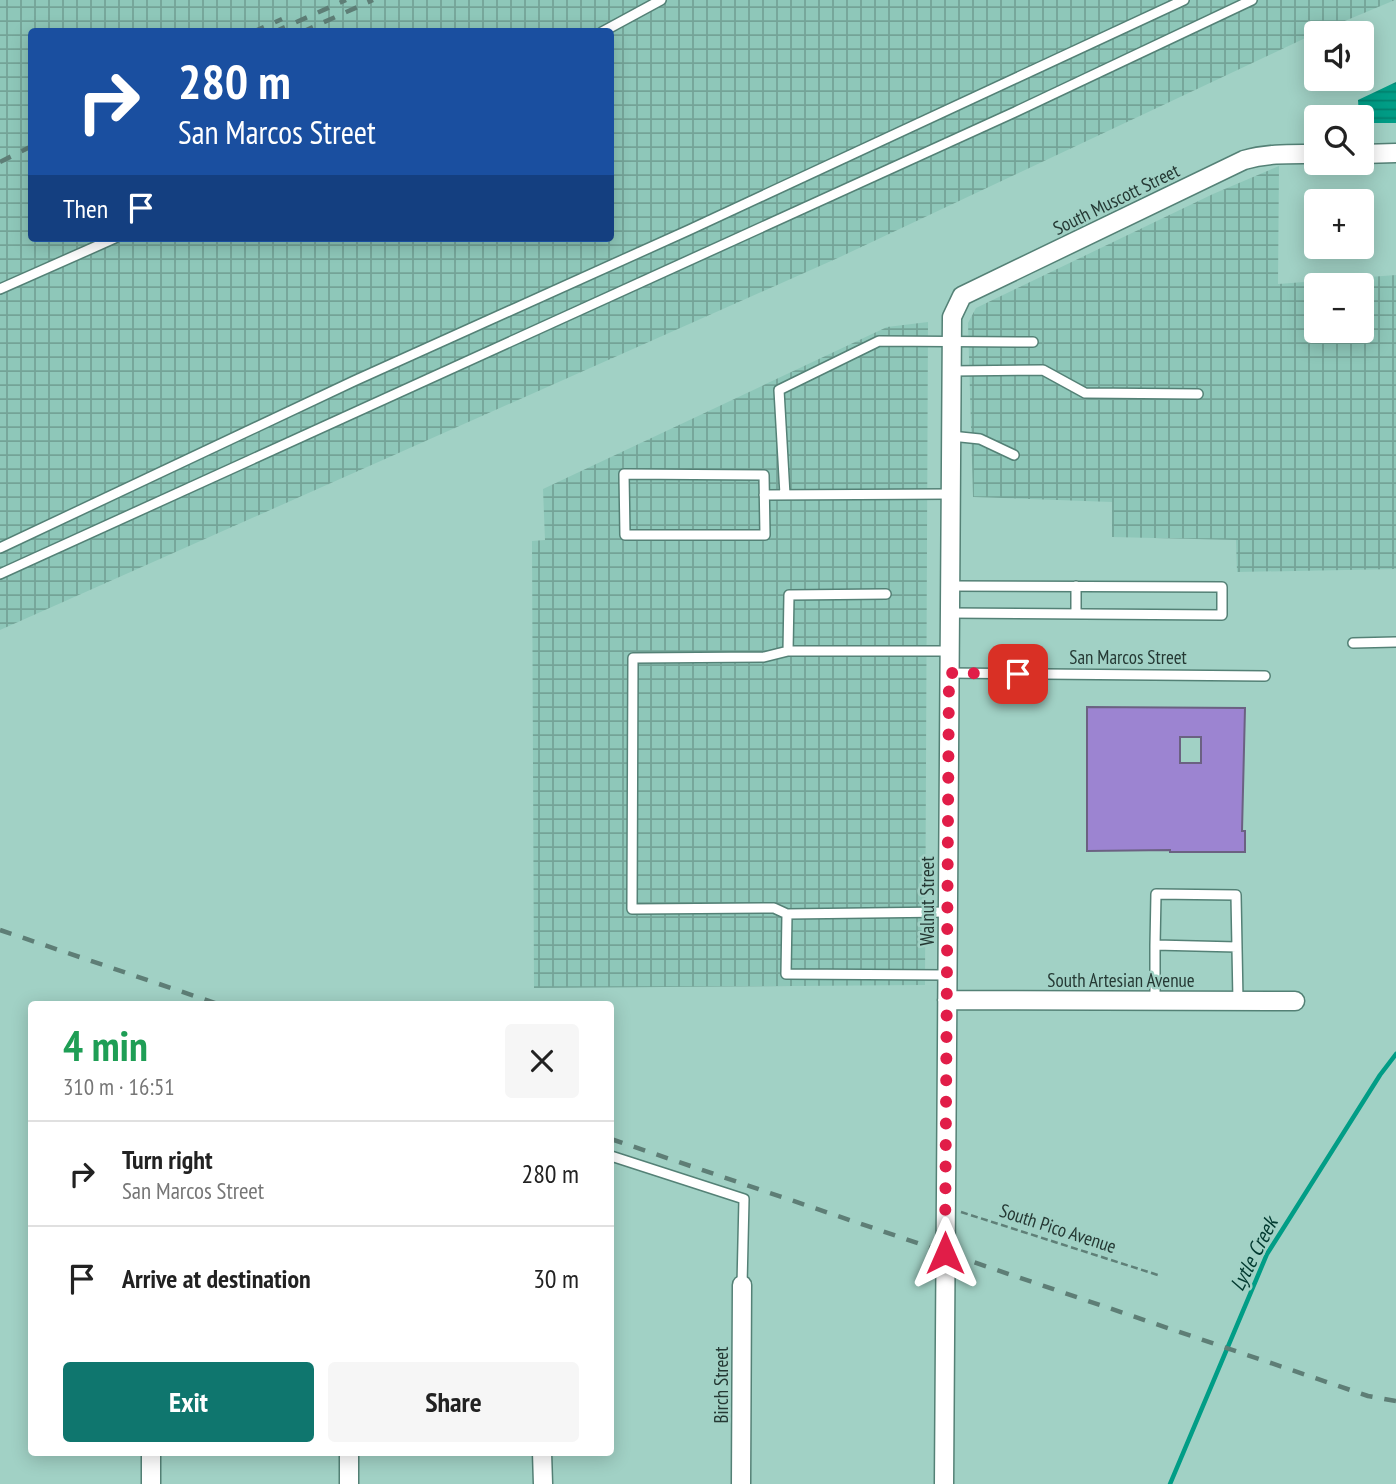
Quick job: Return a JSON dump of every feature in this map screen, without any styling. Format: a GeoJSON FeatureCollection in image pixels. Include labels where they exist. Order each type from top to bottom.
{"type":"FeatureCollection","features":[{"type":"Feature","properties":{"kind":"street"},"geometry":{"type":"LineString","coordinates":[[1374,153],[1396,153]]}},
{"type":"Feature","properties":{"kind":"street","name":"South Muscott Street"},"geometry":{"type":"LineString","coordinates":[[951,317],[962,296],[1244,160],[1273,154],[1304,154]]}},
{"type":"Feature","properties":{"kind":"street","name":"Walnut Street"},"geometry":{"type":"LineString","coordinates":[[944,1484],[951,317]]}},
{"type":"Feature","properties":{"kind":"street","name":"South Artesian Avenue"},"geometry":{"type":"LineString","coordinates":[[947,1000],[1295,1001]]}},
{"type":"Feature","properties":{"kind":"street","name":"Birch Street"},"geometry":{"type":"LineString","coordinates":[[741,1484],[742,1285]]}},
{"type":"Feature","properties":{"kind":"street"},"geometry":{"type":"LineString","coordinates":[[151,1456],[151,1484]]}},
{"type":"Feature","properties":{"kind":"street"},"geometry":{"type":"LineString","coordinates":[[349,1456],[349,1484]]}},
{"type":"Feature","properties":{"kind":"street"},"geometry":{"type":"LineString","coordinates":[[542,1456],[542,1484]]}},
{"type":"Feature","properties":{"kind":"lane"},"geometry":{"type":"LineString","coordinates":[[610,28],[662,0]]}},
{"type":"Feature","properties":{"kind":"lane"},"geometry":{"type":"LineString","coordinates":[[0,548],[354,381],[689,230],[1184,0]]}},
{"type":"Feature","properties":{"kind":"lane"},"geometry":{"type":"LineString","coordinates":[[0,574],[1015,112],[1252,0]]}},
{"type":"Feature","properties":{"kind":"lane"},"geometry":{"type":"LineString","coordinates":[[0,289],[106,242]]}},
{"type":"Feature","properties":{"kind":"lane"},"geometry":{"type":"LineString","coordinates":[[785,495],[779,390],[879,341],[1033,342]]}},
{"type":"Feature","properties":{"kind":"lane"},"geometry":{"type":"LineString","coordinates":[[951,371],[1043,370],[1085,393],[1198,394]]}},
{"type":"Feature","properties":{"kind":"lane"},"geometry":{"type":"LineString","coordinates":[[951,436],[980,439],[1014,454]]}},
{"type":"Feature","properties":{"kind":"lane"},"geometry":{"type":"LineString","coordinates":[[624,474],[764,475],[764,495],[765,535],[625,535],[624,474]]}},
{"type":"Feature","properties":{"kind":"lane"},"geometry":{"type":"LineString","coordinates":[[764,495],[951,494]]}},
{"type":"Feature","properties":{"kind":"lane"},"geometry":{"type":"LineString","coordinates":[[950,586],[1223,587],[1222,614],[950,613]]}},
{"type":"Feature","properties":{"kind":"lane"},"geometry":{"type":"LineString","coordinates":[[1076,586],[1076,614]]}},
{"type":"Feature","properties":{"kind":"lane"},"geometry":{"type":"LineString","coordinates":[[788,651],[789,595],[887,594]]}},
{"type":"Feature","properties":{"kind":"lane"},"geometry":{"type":"LineString","coordinates":[[1353,643],[1396,642]]}},
{"type":"Feature","properties":{"kind":"lane"},"geometry":{"type":"LineString","coordinates":[[948,912],[787,914],[774,908],[632,909],[633,658],[764,657],[788,651],[949,651]]}},
{"type":"Feature","properties":{"kind":"lane","name":"San Marcos Street"},"geometry":{"type":"LineString","coordinates":[[949,673],[1265,676]]}},
{"type":"Feature","properties":{"kind":"lane"},"geometry":{"type":"LineString","coordinates":[[1155,1001],[1156,894],[1236,895],[1238,1001]]}},
{"type":"Feature","properties":{"kind":"lane"},"geometry":{"type":"LineString","coordinates":[[787,914],[786,974],[947,975]]}},
{"type":"Feature","properties":{"kind":"lane"},"geometry":{"type":"LineString","coordinates":[[1155,945],[1237,947]]}},
{"type":"Feature","properties":{"kind":"lane"},"geometry":{"type":"LineString","coordinates":[[614,1157],[744,1199],[742,1285]]}},
{"type":"Feature","properties":{"kind":"path","name":"South Pico Avenue"},"geometry":{"type":"LineString","coordinates":[[946,1207],[1161,1276]]}},
{"type":"Feature","properties":{"kind":"shaded area"},"geometry":{"type":"Polygon","coordinates":[[[0,0],[1395,0],[1345,21],[1304,21],[1304,39],[840,257],[0,630],[0,0]]]}},
{"type":"Feature","properties":{"kind":"shaded area"},"geometry":{"type":"Polygon","coordinates":[[[1396,82],[1396,123],[1374,123],[1374,105],[1358,105],[1358,100],[1396,82]]]}},
{"type":"Feature","properties":{"kind":"shaded area"},"geometry":{"type":"Polygon","coordinates":[[[1279,166],[1278,284],[1304,282],[1304,343],[1374,343],[1374,277],[1396,275],[1396,569],[1237,572],[1236,540],[1112,537],[1112,502],[973,497],[968,323],[976,308],[1213,194],[1279,166]]]}},
{"type":"Feature","properties":{"kind":"shaded area"},"geometry":{"type":"Polygon","coordinates":[[[928,322],[925,985],[534,988],[532,541],[545,540],[543,489],[887,327],[928,322]]]}},
{"type":"Feature","properties":{"kind":"building"},"geometry":{"type":"Polygon","coordinates":[[[1087,707],[1245,708],[1242,831],[1245,831],[1245,852],[1087,851],[1087,707]],[[1180,737],[1180,763],[1201,763],[1201,737],[1180,737]]]}},
{"type":"Feature","properties":{"kind":"waterway","name":"Lytle Creek"},"geometry":{"type":"LineString","coordinates":[[1170,1484],[1267,1254],[1396,1054]]}},
{"type":"Feature","properties":{"kind":"railway"},"geometry":{"type":"LineString","coordinates":[[283,28],[346,0]]}},
{"type":"Feature","properties":{"kind":"railway"},"geometry":{"type":"LineString","coordinates":[[311,28],[373,0]]}},
{"type":"Feature","properties":{"kind":"railway"},"geometry":{"type":"LineString","coordinates":[[262,28],[282,19]]}},
{"type":"Feature","properties":{"kind":"railway"},"geometry":{"type":"LineString","coordinates":[[0,162],[28,148]]}},
{"type":"Feature","properties":{"kind":"railway"},"geometry":{"type":"LineString","coordinates":[[0,930],[209,1001]]}},
{"type":"Feature","properties":{"kind":"railway"},"geometry":{"type":"LineString","coordinates":[[614,1140],[1368,1396],[1396,1401]]}},
{"type":"Feature","properties":{"kind":"route"},"geometry":{"type":"LineString","coordinates":[[945,1253],[949,673],[1018,674]]}}]}
